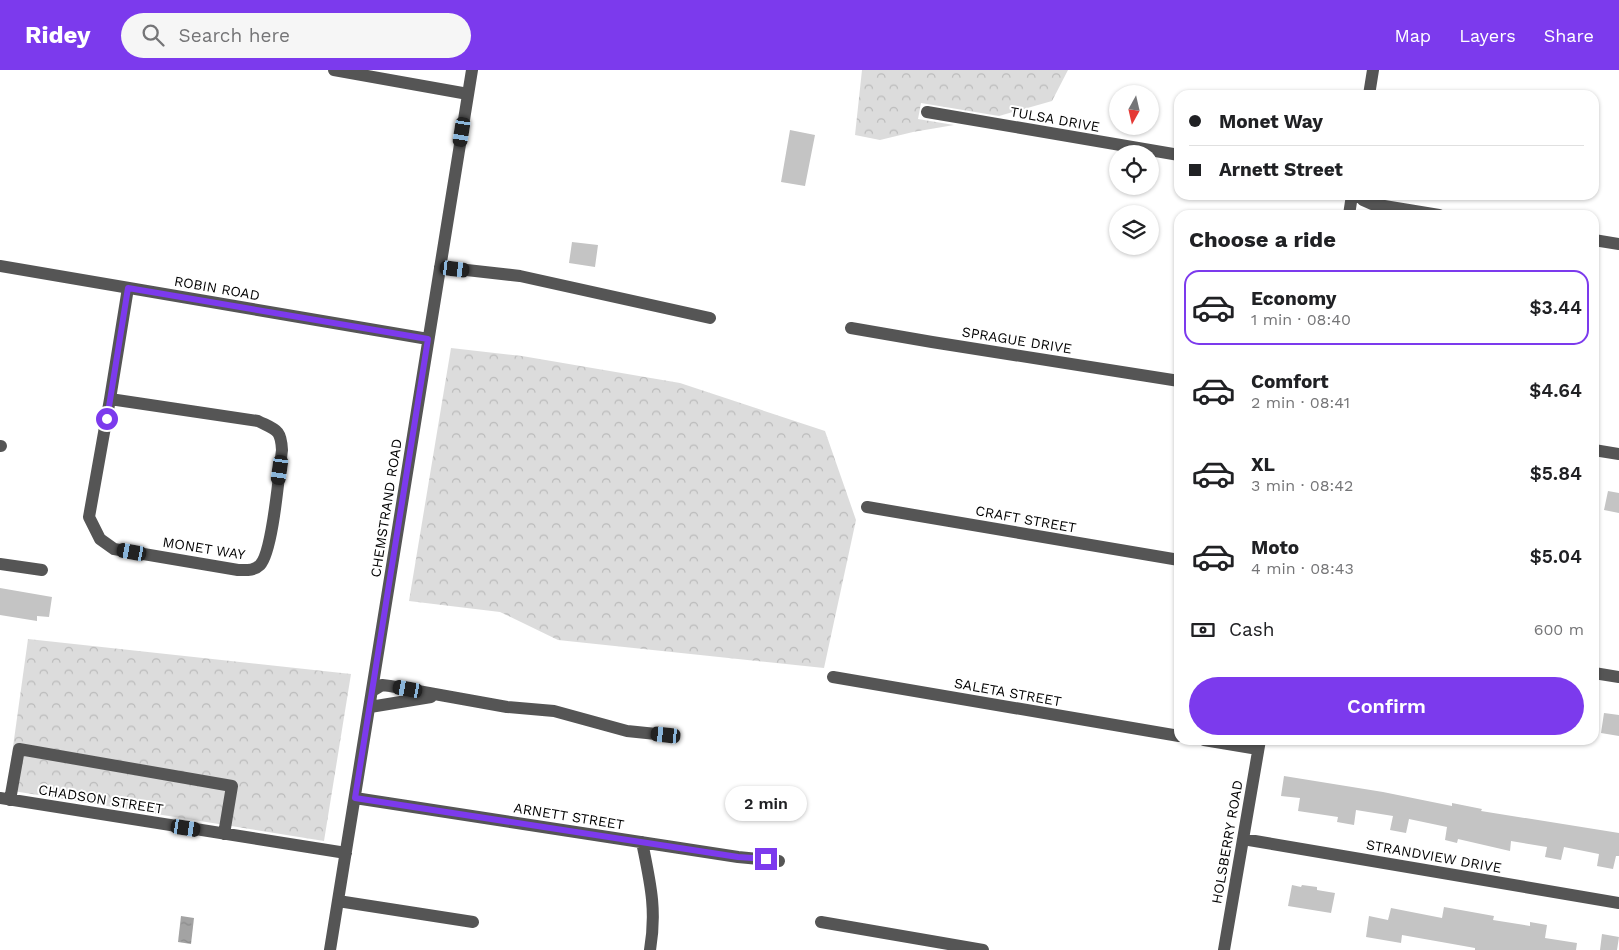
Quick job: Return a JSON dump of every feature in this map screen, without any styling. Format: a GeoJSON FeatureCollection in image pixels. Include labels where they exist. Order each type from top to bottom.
{"type":"FeatureCollection","features":[{"type":"Feature","properties":{"kind":"street"},"geometry":{"type":"LineString","coordinates":[[334,70],[468,94]]}},
{"type":"Feature","properties":{"kind":"street","name":"CHEMSTRAND ROAD"},"geometry":{"type":"LineString","coordinates":[[330,950],[472,70]]}},
{"type":"Feature","properties":{"kind":"street"},"geometry":{"type":"LineString","coordinates":[[1370,90],[1373,70]]}},
{"type":"Feature","properties":{"kind":"street","name":"TULSA DRIVE"},"geometry":{"type":"LineString","coordinates":[[927,112],[1174,154]]}},
{"type":"Feature","properties":{"kind":"street"},"geometry":{"type":"LineString","coordinates":[[1363,200],[1372,204],[1409,210]]}},
{"type":"Feature","properties":{"kind":"street"},"geometry":{"type":"LineString","coordinates":[[1599,241],[1619,244]]}},
{"type":"Feature","properties":{"kind":"street","name":"ROBIN ROAD"},"geometry":{"type":"LineString","coordinates":[[0,266],[428,339]]}},
{"type":"Feature","properties":{"kind":"street"},"geometry":{"type":"LineString","coordinates":[[440,267],[520,276],[710,318]]}},
{"type":"Feature","properties":{"kind":"street","name":"MONET WAY"},"geometry":{"type":"LineString","coordinates":[[110,399],[258,421],[276,430],[281,436],[282,450],[268,549],[260,564],[252,570],[238,570],[114,549],[100,539],[89,516],[128,288]]}},
{"type":"Feature","properties":{"kind":"street","name":"SPRAGUE DRIVE"},"geometry":{"type":"LineString","coordinates":[[851,328],[1174,380]]}},
{"type":"Feature","properties":{"kind":"street"},"geometry":{"type":"LineString","coordinates":[[1599,451],[1619,454]]}},
{"type":"Feature","properties":{"kind":"street","name":"CRAFT STREET"},"geometry":{"type":"LineString","coordinates":[[867,507],[1174,559]]}},
{"type":"Feature","properties":{"kind":"street"},"geometry":{"type":"LineString","coordinates":[[0,564],[42,570]]}},
{"type":"Feature","properties":{"kind":"street"},"geometry":{"type":"LineString","coordinates":[[1599,674],[1619,677]]}},
{"type":"Feature","properties":{"kind":"street","name":"SALETA STREET"},"geometry":{"type":"LineString","coordinates":[[833,676],[1174,735]]}},
{"type":"Feature","properties":{"kind":"street"},"geometry":{"type":"LineString","coordinates":[[372,691],[382,685],[507,707],[554,711],[627,731],[666,735]]}},
{"type":"Feature","properties":{"kind":"street"},"geometry":{"type":"LineString","coordinates":[[370,707],[443,695]]}},
{"type":"Feature","properties":{"kind":"street","name":"HOLSBERRY ROAD"},"geometry":{"type":"LineString","coordinates":[[1224,950],[1259,745]]}},
{"type":"Feature","properties":{"kind":"street"},"geometry":{"type":"LineString","coordinates":[[5,799],[19,749],[232,786],[224,834]]}},
{"type":"Feature","properties":{"kind":"street","name":"ARNETT STREET"},"geometry":{"type":"LineString","coordinates":[[355,798],[738,857],[779,861]]}},
{"type":"Feature","properties":{"kind":"street","name":"CHADSON STREET"},"geometry":{"type":"LineString","coordinates":[[5,799],[346,853]]}},
{"type":"Feature","properties":{"kind":"street","name":"STRANDVIEW DRIVE"},"geometry":{"type":"LineString","coordinates":[[1243,838],[1619,903]]}},
{"type":"Feature","properties":{"kind":"street"},"geometry":{"type":"LineString","coordinates":[[642,842],[652,888],[654,917],[650,950]]}},
{"type":"Feature","properties":{"kind":"street"},"geometry":{"type":"LineString","coordinates":[[338,901],[473,922]]}},
{"type":"Feature","properties":{"kind":"street"},"geometry":{"type":"LineString","coordinates":[[821,922],[983,950]]}},
{"type":"Feature","properties":{"kind":"green space"},"geometry":{"type":"Polygon","coordinates":[[[862,70],[1068,70],[1052,101],[999,116],[921,103],[918,119],[954,125],[880,140],[855,135],[862,70]]]}},
{"type":"Feature","properties":{"kind":"green space"},"geometry":{"type":"Polygon","coordinates":[[[451,348],[522,356],[680,383],[825,431],[856,520],[824,668],[558,640],[500,612],[409,601],[451,348]]]}},
{"type":"Feature","properties":{"kind":"green space"},"geometry":{"type":"Polygon","coordinates":[[[28,639],[351,674],[324,841],[7,790],[28,639]]]}},
{"type":"Feature","properties":{"kind":"water"},"geometry":{"type":"Polygon","coordinates":[[[181,916],[194,918],[191,944],[178,942],[181,916]]]}},
{"type":"Feature","properties":{"kind":"building"},"geometry":{"type":"Polygon","coordinates":[[[790,130],[815,135],[805,186],[781,182],[790,130]]]}},
{"type":"Feature","properties":{"kind":"building"},"geometry":{"type":"Polygon","coordinates":[[[572,242],[598,245],[595,267],[569,263],[572,242]]]}},
{"type":"Feature","properties":{"kind":"building"},"geometry":{"type":"Polygon","coordinates":[[[1608,491],[1619,493],[1619,513],[1604,510],[1608,491]]]}},
{"type":"Feature","properties":{"kind":"building"},"geometry":{"type":"Polygon","coordinates":[[[0,588],[52,597],[49,617],[37,616],[37,621],[0,615],[0,588]]]}},
{"type":"Feature","properties":{"kind":"building"},"geometry":{"type":"Polygon","coordinates":[[[1604,713],[1619,715],[1619,736],[1601,733],[1604,713]]]}},
{"type":"Feature","properties":{"kind":"building"},"geometry":{"type":"Polygon","coordinates":[[[1284,776],[1383,792],[1452,806],[1452,803],[1482,809],[1481,811],[1619,833],[1619,856],[1616,856],[1613,869],[1597,866],[1599,854],[1564,847],[1561,860],[1545,857],[1547,847],[1511,841],[1510,851],[1458,839],[1457,843],[1445,840],[1447,827],[1409,819],[1406,833],[1390,830],[1393,816],[1356,810],[1354,825],[1337,822],[1338,817],[1298,811],[1300,798],[1281,796],[1284,776]]]}},
{"type":"Feature","properties":{"kind":"building"},"geometry":{"type":"Polygon","coordinates":[[[1292,885],[1317,887],[1317,890],[1335,893],[1331,913],[1288,906],[1292,885]]]}},
{"type":"Feature","properties":{"kind":"building"},"geometry":{"type":"Polygon","coordinates":[[[1444,907],[1494,916],[1493,920],[1530,926],[1530,922],[1547,925],[1545,938],[1577,943],[1576,950],[1475,950],[1475,948],[1402,935],[1401,943],[1366,937],[1369,916],[1388,920],[1391,908],[1442,918],[1444,907]]]}},
{"type":"Feature","properties":{"kind":"building"},"geometry":{"type":"Polygon","coordinates":[[[1602,934],[1619,937],[1617,950],[1600,950],[1602,934]]]}},
{"type":"Feature","properties":{"kind":"route"},"geometry":{"type":"LineString","coordinates":[[107,419],[128,288],[428,339],[355,798],[738,857],[766,859]]}}]}
